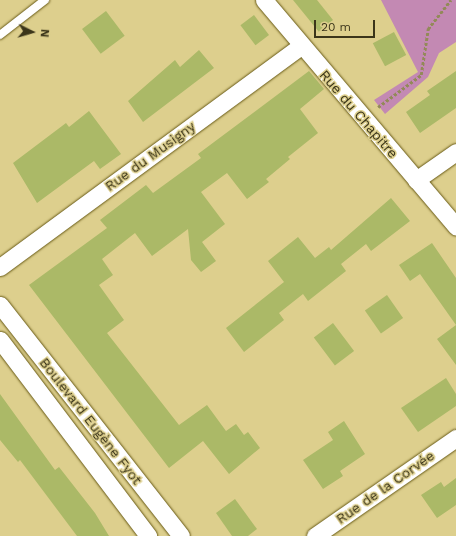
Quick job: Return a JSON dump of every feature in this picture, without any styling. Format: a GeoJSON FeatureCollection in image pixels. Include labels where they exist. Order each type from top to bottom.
{"type":"FeatureCollection","features":[{"type":"Feature","properties":{"kind":"street","name":"Rue du Chapitre"},"geometry":{"type":"LineString","coordinates":[[264,0],[301,46],[456,226]]}},
{"type":"Feature","properties":{"kind":"street","name":"Rue du Musigny"},"geometry":{"type":"LineString","coordinates":[[0,267],[301,46]]}},
{"type":"Feature","properties":{"kind":"street"},"geometry":{"type":"LineString","coordinates":[[416,180],[456,152]]}},
{"type":"Feature","properties":{"kind":"street","name":"Boulevard Eugène Fyot"},"geometry":{"type":"LineString","coordinates":[[0,306],[181,536]]}},
{"type":"Feature","properties":{"kind":"street","name":"Boulevard Eugène Fyot"},"geometry":{"type":"LineString","coordinates":[[0,340],[5,359],[148,536]]}},
{"type":"Feature","properties":{"kind":"street"},"geometry":{"type":"LineString","coordinates":[[5,359],[28,341]]}},
{"type":"Feature","properties":{"kind":"street","name":"Rue de la Corvée"},"geometry":{"type":"LineString","coordinates":[[315,536],[456,438]]}},
{"type":"Feature","properties":{"kind":"lane"},"geometry":{"type":"LineString","coordinates":[[0,35],[45,0]]}},
{"type":"Feature","properties":{"kind":"path"},"geometry":{"type":"LineString","coordinates":[[363,118],[421,75],[428,29],[448,1],[451,0]]}},
{"type":"Feature","properties":{"kind":"shaded area"},"geometry":{"type":"Polygon","coordinates":[[[381,0],[456,0],[456,42],[439,53],[428,77],[385,114],[374,100],[418,72],[381,0]]]}},
{"type":"Feature","properties":{"kind":"building"},"geometry":{"type":"Polygon","coordinates":[[[293,0],[317,0],[333,20],[319,32],[293,0]]]}},
{"type":"Feature","properties":{"kind":"building"},"geometry":{"type":"Polygon","coordinates":[[[106,11],[125,36],[101,54],[82,29],[106,11]]]}},
{"type":"Feature","properties":{"kind":"building"},"geometry":{"type":"Polygon","coordinates":[[[254,15],[269,35],[255,45],[240,25],[254,15]]]}},
{"type":"Feature","properties":{"kind":"building"},"geometry":{"type":"Polygon","coordinates":[[[394,32],[406,55],[385,66],[373,43],[394,32]]]}},
{"type":"Feature","properties":{"kind":"building"},"geometry":{"type":"Polygon","coordinates":[[[199,50],[214,68],[143,122],[128,101],[175,60],[180,67],[199,50]]]}},
{"type":"Feature","properties":{"kind":"building"},"geometry":{"type":"Polygon","coordinates":[[[309,71],[324,89],[300,109],[318,133],[288,157],[290,159],[266,179],[269,182],[247,199],[227,173],[201,192],[225,224],[202,242],[216,261],[201,272],[191,260],[188,229],[152,256],[135,233],[102,259],[113,275],[99,285],[124,320],[107,333],[179,425],[207,405],[226,431],[236,424],[244,435],[248,432],[260,448],[229,474],[203,441],[169,468],[29,285],[107,228],[100,220],[146,185],[153,193],[201,158],[198,154],[309,71]]]}},
{"type":"Feature","properties":{"kind":"building"},"geometry":{"type":"Polygon","coordinates":[[[456,71],[456,108],[420,133],[406,112],[430,95],[427,91],[456,71]]]}},
{"type":"Feature","properties":{"kind":"building"},"geometry":{"type":"Polygon","coordinates":[[[89,111],[121,154],[100,169],[94,161],[37,203],[13,163],[66,123],[69,127],[89,111]]]}},
{"type":"Feature","properties":{"kind":"building"},"geometry":{"type":"Polygon","coordinates":[[[391,198],[410,221],[371,251],[366,244],[341,264],[346,271],[308,301],[303,294],[279,313],[284,320],[244,352],[226,328],[284,282],[268,261],[298,237],[315,258],[329,247],[331,250],[391,198]]]}},
{"type":"Feature","properties":{"kind":"building"},"geometry":{"type":"Polygon","coordinates":[[[432,243],[456,278],[456,325],[420,274],[410,281],[399,265],[432,243]]]}},
{"type":"Feature","properties":{"kind":"building"},"geometry":{"type":"Polygon","coordinates":[[[387,295],[403,318],[381,333],[365,310],[387,295]]]}},
{"type":"Feature","properties":{"kind":"building"},"geometry":{"type":"Polygon","coordinates":[[[333,323],[354,351],[335,365],[314,337],[333,323]]]}},
{"type":"Feature","properties":{"kind":"building"},"geometry":{"type":"Polygon","coordinates":[[[456,325],[456,365],[437,339],[456,325]]]}},
{"type":"Feature","properties":{"kind":"building"},"geometry":{"type":"Polygon","coordinates":[[[446,378],[456,394],[456,406],[418,432],[401,408],[446,378]]]}},
{"type":"Feature","properties":{"kind":"building"},"geometry":{"type":"Polygon","coordinates":[[[0,394],[55,470],[59,467],[95,513],[109,536],[77,536],[20,460],[18,462],[0,440],[0,394]]]}},
{"type":"Feature","properties":{"kind":"building"},"geometry":{"type":"Polygon","coordinates":[[[344,421],[365,454],[340,471],[343,476],[323,489],[303,460],[333,440],[328,432],[344,421]]]}},
{"type":"Feature","properties":{"kind":"building"},"geometry":{"type":"Polygon","coordinates":[[[456,478],[456,505],[437,518],[421,495],[441,482],[444,487],[456,478]]]}},
{"type":"Feature","properties":{"kind":"building"},"geometry":{"type":"Polygon","coordinates":[[[235,499],[257,529],[248,536],[232,536],[216,513],[235,499]]]}}]}
